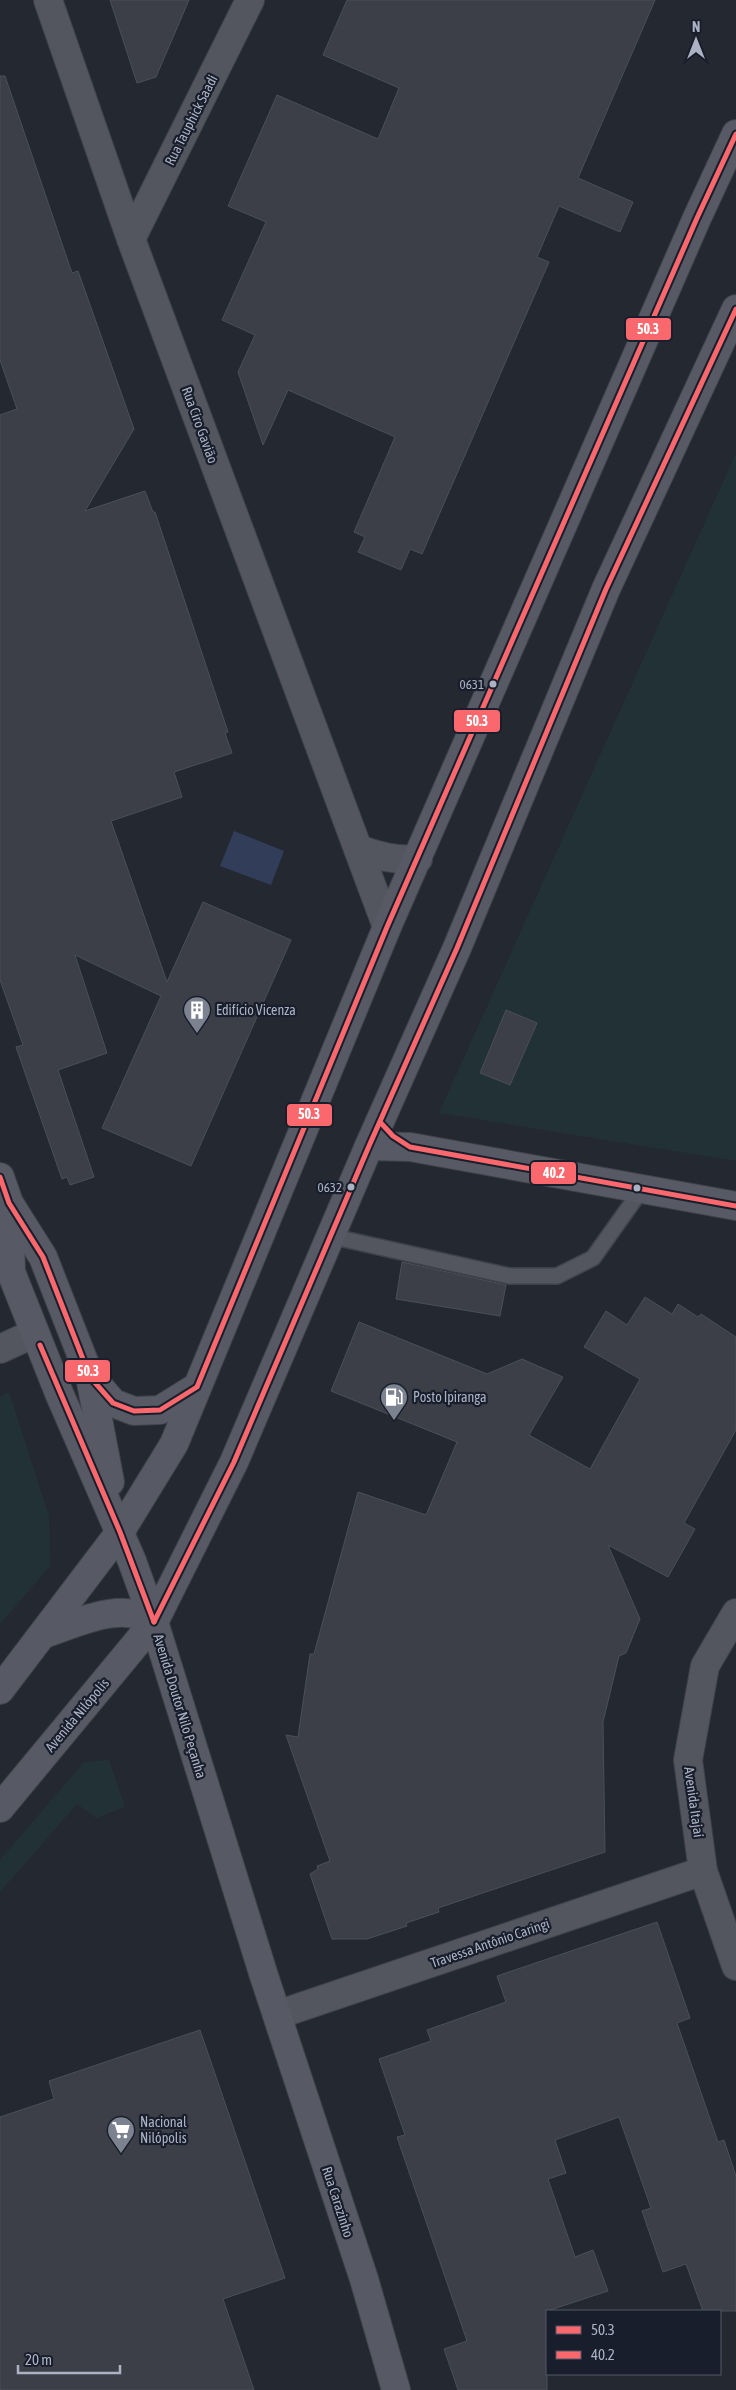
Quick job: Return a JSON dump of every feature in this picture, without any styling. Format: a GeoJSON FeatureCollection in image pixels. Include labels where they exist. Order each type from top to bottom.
{"type":"FeatureCollection","features":[{"type":"Feature","properties":{"kind":"main road"},"geometry":{"type":"LineString","coordinates":[[0,1690],[120,1532],[174,1444],[387,928],[697,218],[736,134]]}},
{"type":"Feature","properties":{"kind":"main road","name":"Avenida Doutor Nilo Peçanha"},"geometry":{"type":"LineString","coordinates":[[277,2015],[154,1622],[234,1462],[374,1134],[457,948],[606,589],[736,309]]}},
{"type":"Feature","properties":{"kind":"main road"},"geometry":{"type":"LineString","coordinates":[[374,1134],[410,1147],[736,1206]]}},
{"type":"Feature","properties":{"kind":"main road"},"geometry":{"type":"LineString","coordinates":[[0,1177],[9,1203],[43,1257],[90,1377],[120,1532]]}},
{"type":"Feature","properties":{"kind":"main road"},"geometry":{"type":"LineString","coordinates":[[9,1203],[12,1272],[35,1333],[120,1532],[154,1622]]}},
{"type":"Feature","properties":{"kind":"main road"},"geometry":{"type":"LineString","coordinates":[[90,1377],[113,1403],[134,1411],[160,1410],[197,1387]]}},
{"type":"Feature","properties":{"kind":"main road"},"geometry":{"type":"LineString","coordinates":[[44,1634],[105,1615],[124,1612],[143,1616],[154,1622]]}},
{"type":"Feature","properties":{"kind":"main road","name":"Avenida Nilópolis"},"geometry":{"type":"LineString","coordinates":[[0,1808],[154,1622]]}},
{"type":"Feature","properties":{"kind":"main road","name":"Rua Carazinho"},"geometry":{"type":"LineString","coordinates":[[277,2015],[364,2279],[396,2390]]}},
{"type":"Feature","properties":{"kind":"street","name":"Rua Ciro Gavião"},"geometry":{"type":"LineString","coordinates":[[48,0],[130,239],[387,928]]}},
{"type":"Feature","properties":{"kind":"street","name":"Rua Tauphick Saadi"},"geometry":{"type":"LineString","coordinates":[[130,239],[250,0]]}},
{"type":"Feature","properties":{"kind":"street"},"geometry":{"type":"LineString","coordinates":[[358,848],[378,856],[401,860],[418,859]]}},
{"type":"Feature","properties":{"kind":"street"},"geometry":{"type":"LineString","coordinates":[[0,1349],[35,1333]]}},
{"type":"Feature","properties":{"kind":"street","name":"Avenida Itajaí"},"geometry":{"type":"LineString","coordinates":[[736,1613],[705,1666],[688,1760],[703,1871],[736,1966]]}},
{"type":"Feature","properties":{"kind":"street","name":"Travessa Antônio Caringi"},"geometry":{"type":"LineString","coordinates":[[277,2015],[703,1871]]}},
{"type":"Feature","properties":{"kind":"lane"},"geometry":{"type":"LineString","coordinates":[[330,1236],[509,1276],[557,1276],[593,1258],[642,1189]]}},
{"type":"Feature","properties":{"kind":"shaded area"},"geometry":{"type":"Polygon","coordinates":[[[736,453],[736,1161],[439,1113],[736,453]]]}},
{"type":"Feature","properties":{"kind":"shaded area"},"geometry":{"type":"Polygon","coordinates":[[[9,1392],[49,1516],[50,1566],[0,1624],[0,1397],[9,1392]]]}},
{"type":"Feature","properties":{"kind":"shaded area"},"geometry":{"type":"Polygon","coordinates":[[[109,1760],[125,1807],[96,1818],[77,1804],[0,1892],[0,1860],[84,1762],[109,1760]]]}},
{"type":"Feature","properties":{"kind":"water"},"geometry":{"type":"Polygon","coordinates":[[[234,831],[284,851],[271,885],[220,866],[234,831]]]}},
{"type":"Feature","properties":{"kind":"building"},"geometry":{"type":"Polygon","coordinates":[[[110,0],[189,0],[156,77],[137,83],[110,0]]]}},
{"type":"Feature","properties":{"kind":"building"},"geometry":{"type":"Polygon","coordinates":[[[347,0],[655,0],[578,178],[633,202],[620,232],[559,206],[537,257],[549,262],[422,554],[410,549],[401,570],[358,552],[365,537],[354,532],[395,437],[288,390],[263,445],[238,372],[255,335],[222,320],[266,222],[228,206],[277,95],[378,139],[399,88],[323,55],[347,0]]]}},
{"type":"Feature","properties":{"kind":"building"},"geometry":{"type":"Polygon","coordinates":[[[0,76],[5,76],[72,273],[78,271],[134,429],[85,511],[145,491],[153,512],[155,512],[189,614],[228,732],[225,733],[232,753],[174,772],[182,797],[111,821],[167,982],[203,902],[291,940],[191,1166],[102,1128],[161,996],[75,955],[107,1053],[58,1070],[94,1177],[70,1185],[67,1177],[62,1179],[16,1047],[23,1045],[0,980],[0,415],[17,409],[0,360],[0,76]]]}},
{"type":"Feature","properties":{"kind":"building"},"geometry":{"type":"Polygon","coordinates":[[[506,1010],[537,1023],[510,1085],[480,1073],[506,1010]]]}},
{"type":"Feature","properties":{"kind":"building"},"geometry":{"type":"Polygon","coordinates":[[[402,1262],[506,1285],[500,1316],[396,1299],[402,1262]]]}},
{"type":"Feature","properties":{"kind":"building"},"geometry":{"type":"Polygon","coordinates":[[[645,1297],[672,1314],[678,1304],[698,1317],[701,1314],[736,1337],[736,1430],[684,1523],[695,1529],[668,1577],[608,1545],[640,1619],[626,1653],[619,1656],[603,1722],[605,1852],[438,1908],[439,1912],[406,1923],[407,1926],[367,1939],[332,1939],[310,1874],[318,1869],[317,1866],[330,1861],[286,1735],[298,1737],[310,1654],[314,1654],[358,1492],[426,1515],[457,1442],[331,1391],[359,1322],[487,1374],[522,1359],[563,1377],[529,1435],[590,1469],[640,1379],[584,1347],[606,1311],[627,1325],[645,1297]]]}},
{"type":"Feature","properties":{"kind":"building"},"geometry":{"type":"Polygon","coordinates":[[[657,1922],[690,2018],[677,2023],[718,2142],[724,2140],[736,2176],[736,2311],[703,2310],[686,2264],[663,2272],[642,2211],[651,2208],[619,2117],[555,2140],[566,2173],[548,2179],[575,2257],[593,2250],[608,2291],[546,2310],[547,2390],[458,2390],[444,2349],[467,2341],[397,2137],[405,2135],[379,2059],[431,2041],[427,2030],[506,2002],[497,1976],[657,1922]]]}},
{"type":"Feature","properties":{"kind":"building","name":"Nacional Nilópolis"},"geometry":{"type":"Polygon","coordinates":[[[200,2030],[285,2278],[223,2299],[254,2390],[0,2390],[0,2117],[54,2099],[49,2081],[200,2030]]]}},
{"type":"Feature","properties":{"kind":"transit line","name":"50.3"},"geometry":{"type":"LineString","coordinates":[[0,1177],[9,1203],[43,1257],[90,1377],[113,1403],[134,1411],[160,1410],[197,1387],[387,927],[697,218],[736,134]]}},
{"type":"Feature","properties":{"kind":"transit line","name":"50.3"},"geometry":{"type":"LineString","coordinates":[[154,1622],[234,1462],[369,1146],[457,948],[606,589],[736,309]]}},
{"type":"Feature","properties":{"kind":"transit line","name":"40.2"},"geometry":{"type":"LineString","coordinates":[[380,1122],[393,1136],[410,1147],[736,1206]]}},
{"type":"Feature","properties":{"kind":"transit line","name":"50.3"},"geometry":{"type":"LineString","coordinates":[[40,1345],[120,1532],[154,1622]]}},
{"type":"Feature","properties":{"kind":"place","name":"0631"},"geometry":{"type":"Point","coordinates":[493,684]}},
{"type":"Feature","properties":{"kind":"place","name":"Edifício Vicenza"},"geometry":{"type":"Point","coordinates":[197,1034]}},
{"type":"Feature","properties":{"kind":"place","name":"0632"},"geometry":{"type":"Point","coordinates":[351,1187]}},
{"type":"Feature","properties":{"kind":"place","name":"Posto Ipiranga"},"geometry":{"type":"Point","coordinates":[394,1421]}},
{"type":"Feature","properties":{"kind":"place","name":"Nacional Nilópolis"},"geometry":{"type":"Point","coordinates":[121,2154]}}]}
